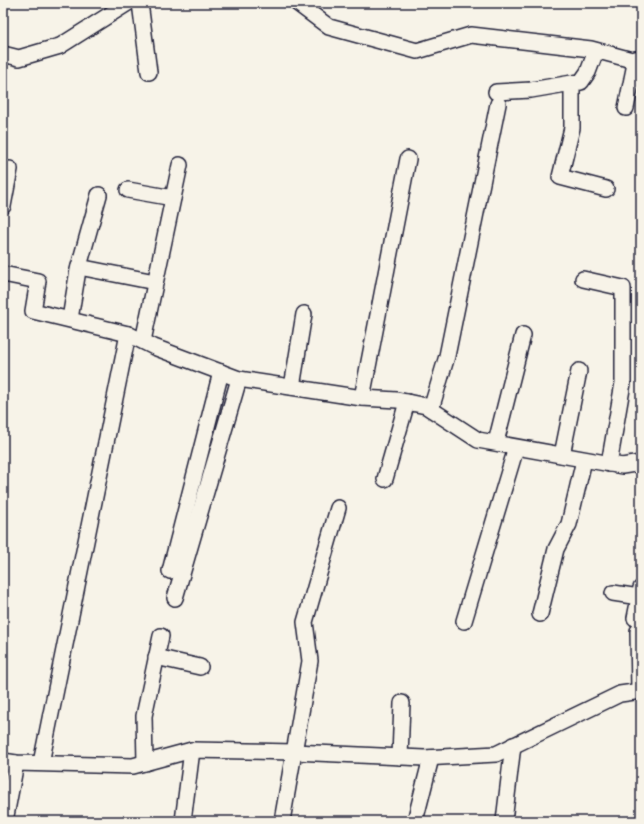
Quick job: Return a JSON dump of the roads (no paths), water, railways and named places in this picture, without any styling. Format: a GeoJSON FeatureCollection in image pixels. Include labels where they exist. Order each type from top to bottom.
{"type":"FeatureCollection","features":[{"type":"Feature","properties":{"kind":"street"},"geometry":{"type":"LineString","coordinates":[[3,54],[19,58],[60,46],[128,3]]}},
{"type":"Feature","properties":{"kind":"street"},"geometry":{"type":"LineString","coordinates":[[140,3],[149,72]]}},
{"type":"Feature","properties":{"kind":"street"},"geometry":{"type":"LineString","coordinates":[[297,3],[329,27],[417,51],[471,35],[596,50],[632,60],[638,59],[626,108]]}},
{"type":"Feature","properties":{"kind":"street"},"geometry":{"type":"LineString","coordinates":[[431,409],[447,356],[497,98],[531,90],[581,82],[588,72],[596,50]]}},
{"type":"Feature","properties":{"kind":"street"},"geometry":{"type":"LineString","coordinates":[[572,83],[572,128],[560,177],[606,189]]}},
{"type":"Feature","properties":{"kind":"street"},"geometry":{"type":"LineString","coordinates":[[362,398],[408,159]]}},
{"type":"Feature","properties":{"kind":"street"},"geometry":{"type":"LineString","coordinates":[[143,341],[180,165]]}},
{"type":"Feature","properties":{"kind":"street"},"geometry":{"type":"LineString","coordinates":[[3,206],[10,169]]}},
{"type":"Feature","properties":{"kind":"street"},"geometry":{"type":"LineString","coordinates":[[128,190],[172,198]]}},
{"type":"Feature","properties":{"kind":"street"},"geometry":{"type":"LineString","coordinates":[[70,319],[79,267],[99,195]]}},
{"type":"Feature","properties":{"kind":"street"},"geometry":{"type":"LineString","coordinates":[[79,267],[155,282]]}},
{"type":"Feature","properties":{"kind":"street"},"geometry":{"type":"LineString","coordinates":[[3,274],[38,281],[33,311],[128,334],[220,372],[239,378],[362,398],[407,402],[426,406],[478,440],[496,442],[516,448],[622,466],[641,463]]}},
{"type":"Feature","properties":{"kind":"street"},"geometry":{"type":"LineString","coordinates":[[583,279],[623,288],[623,383],[609,464]]}},
{"type":"Feature","properties":{"kind":"street"},"geometry":{"type":"LineString","coordinates":[[292,387],[304,314]]}},
{"type":"Feature","properties":{"kind":"street"},"geometry":{"type":"LineString","coordinates":[[41,763],[128,334]]}},
{"type":"Feature","properties":{"kind":"street"},"geometry":{"type":"LineString","coordinates":[[496,442],[523,336]]}},
{"type":"Feature","properties":{"kind":"street"},"geometry":{"type":"LineString","coordinates":[[562,455],[579,371]]}},
{"type":"Feature","properties":{"kind":"street"},"geometry":{"type":"LineString","coordinates":[[170,571],[220,372]]}},
{"type":"Feature","properties":{"kind":"street"},"geometry":{"type":"LineString","coordinates":[[175,598],[239,378]]}},
{"type":"Feature","properties":{"kind":"street"},"geometry":{"type":"LineString","coordinates":[[385,479],[407,402]]}},
{"type":"Feature","properties":{"kind":"street"},"geometry":{"type":"LineString","coordinates":[[464,621],[516,448]]}},
{"type":"Feature","properties":{"kind":"street"},"geometry":{"type":"LineString","coordinates":[[540,614],[556,549],[569,524],[584,460]]}},
{"type":"Feature","properties":{"kind":"street"},"geometry":{"type":"LineString","coordinates":[[282,821],[310,661],[305,622],[338,508]]}},
{"type":"Feature","properties":{"kind":"street"},"geometry":{"type":"LineString","coordinates":[[5,821],[9,762],[133,766],[192,750],[294,752],[431,758],[496,754],[620,694],[640,691],[637,625],[640,592],[613,593]]}},
{"type":"Feature","properties":{"kind":"street"},"geometry":{"type":"LineString","coordinates":[[145,763],[144,716],[160,636]]}},
{"type":"Feature","properties":{"kind":"street"},"geometry":{"type":"LineString","coordinates":[[156,657],[200,667]]}},
{"type":"Feature","properties":{"kind":"street"},"geometry":{"type":"LineString","coordinates":[[400,757],[402,703]]}},
{"type":"Feature","properties":{"kind":"street"},"geometry":{"type":"LineString","coordinates":[[504,821],[513,745]]}},
{"type":"Feature","properties":{"kind":"street"},"geometry":{"type":"LineString","coordinates":[[182,821],[192,750]]}},
{"type":"Feature","properties":{"kind":"street"},"geometry":{"type":"LineString","coordinates":[[415,821],[431,758]]}}]}
